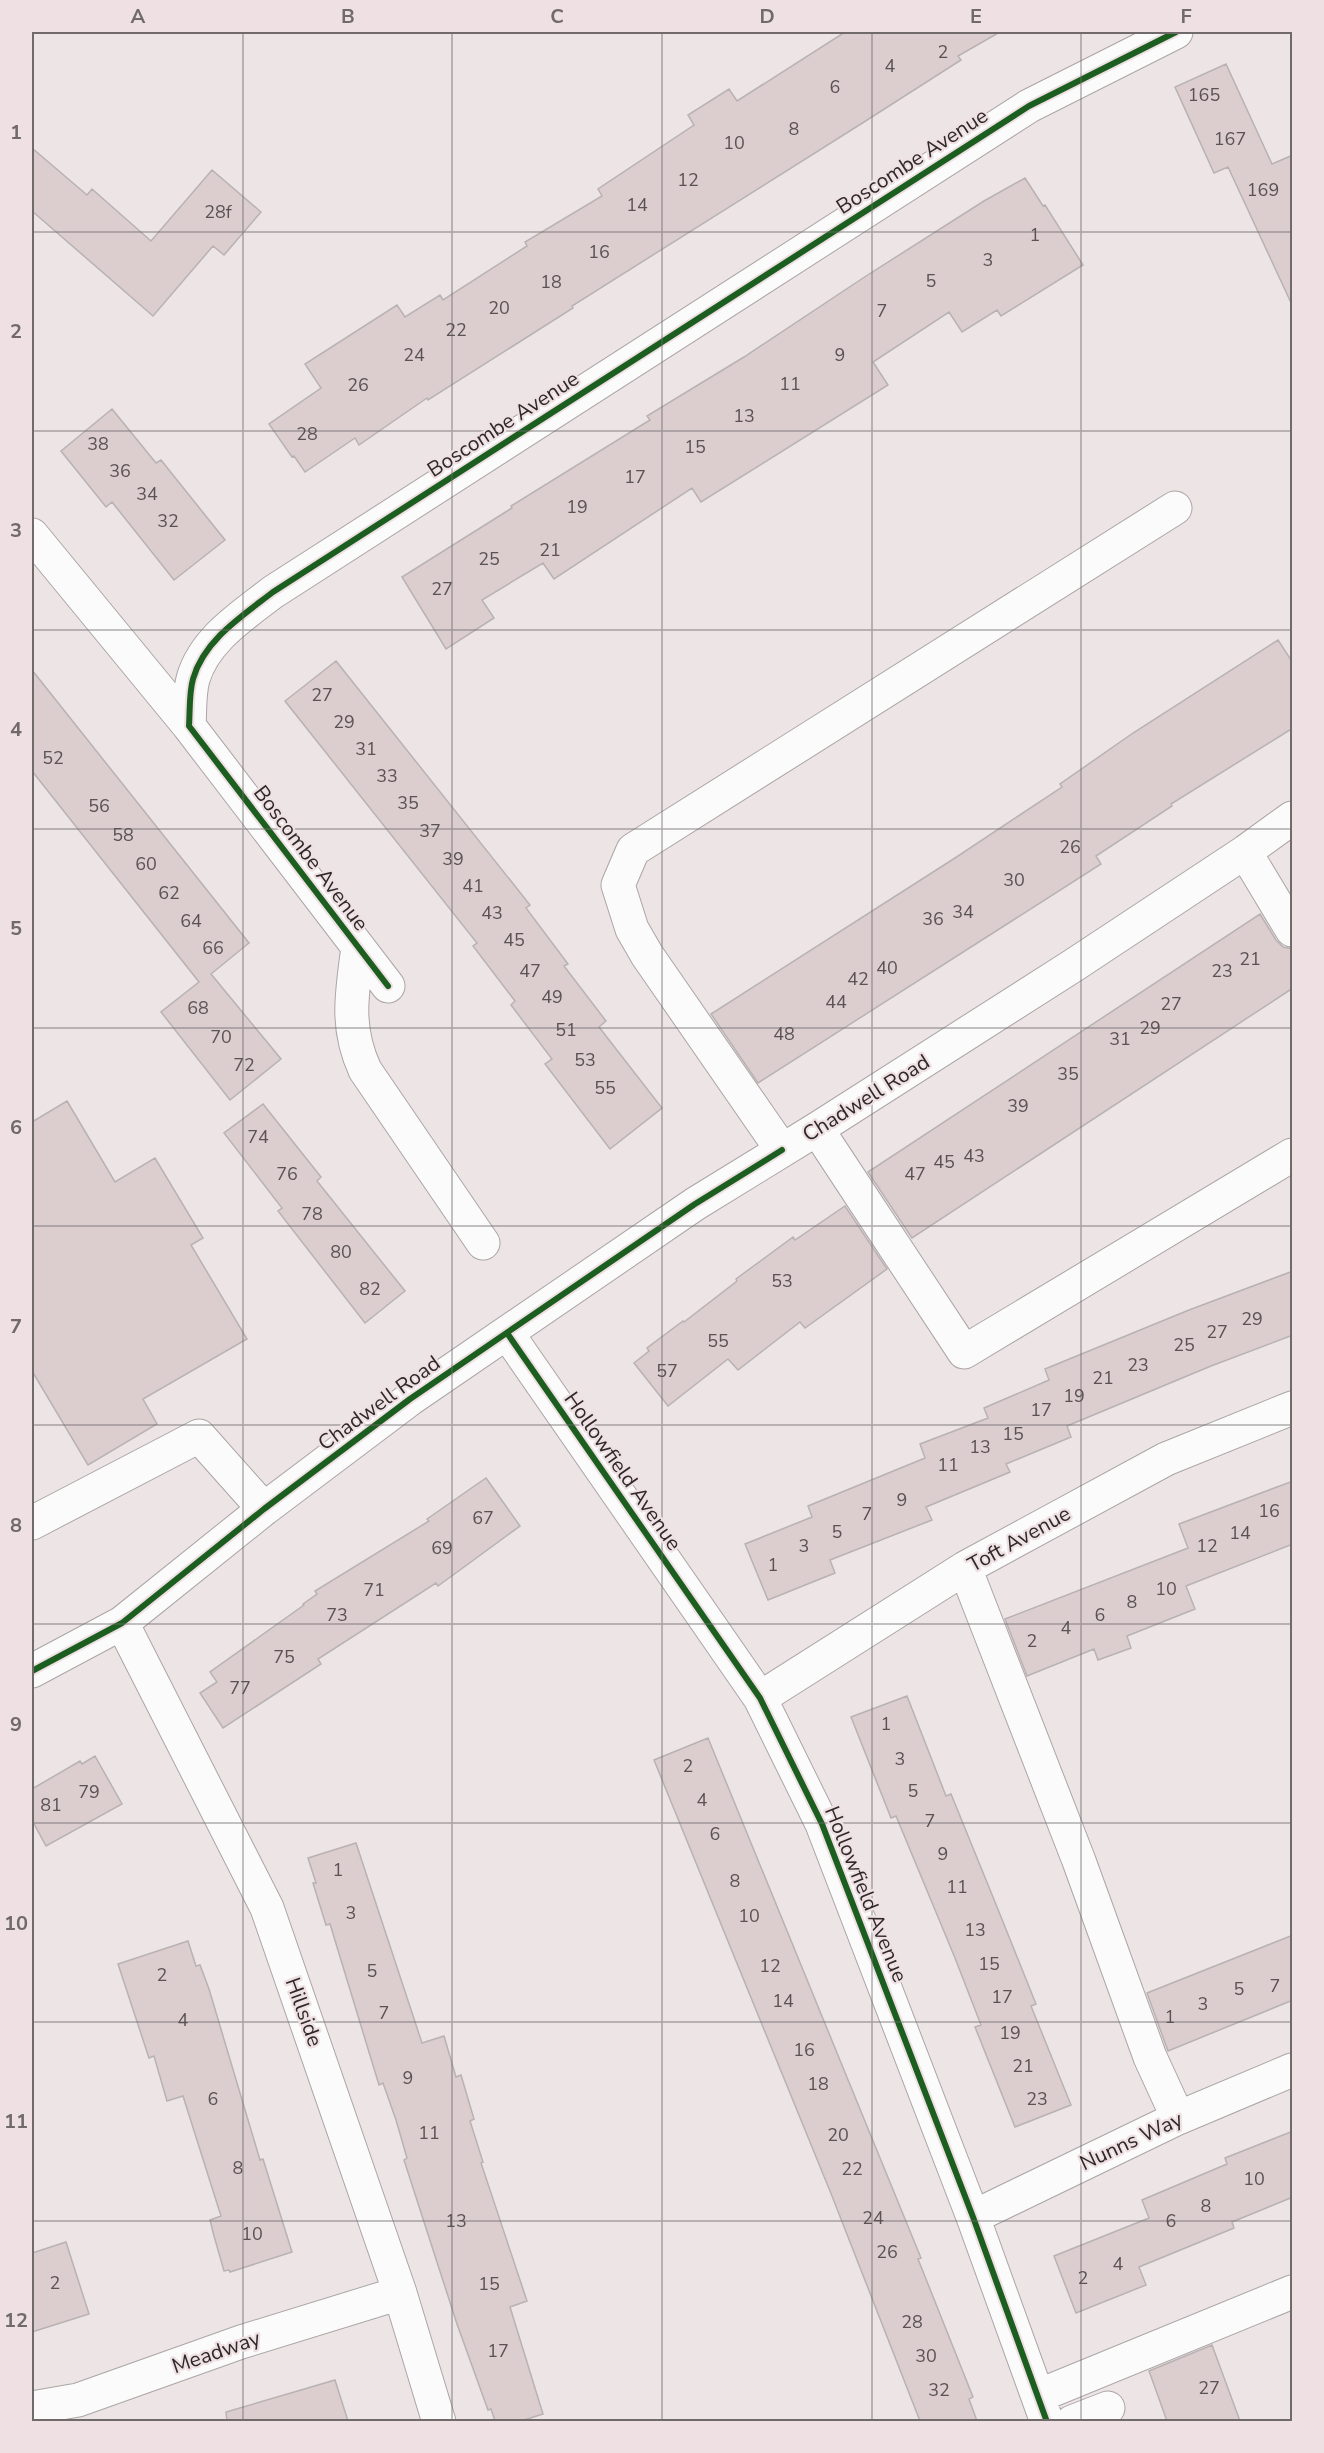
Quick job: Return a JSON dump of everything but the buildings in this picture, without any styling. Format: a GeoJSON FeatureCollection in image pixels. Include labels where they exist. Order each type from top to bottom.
{"type":"FeatureCollection","features":[{"type":"Feature","properties":{"kind":"street","name":"Boscombe Avenue"},"geometry":{"type":"LineString","coordinates":[[189,726],[192,680],[207,649],[234,622],[273,592],[1029,106],[1176,32]]}},
{"type":"Feature","properties":{"kind":"street"},"geometry":{"type":"LineString","coordinates":[[783,1150],[647,956],[632,929],[618,885],[633,850],[1175,508]]}},
{"type":"Feature","properties":{"kind":"street","name":"Boscombe Avenue"},"geometry":{"type":"LineString","coordinates":[[32,535],[189,726],[388,986]]}},
{"type":"Feature","properties":{"kind":"street","name":"Chadwell Road"},"geometry":{"type":"LineString","coordinates":[[32,1671],[122,1623],[264,1509],[410,1399],[695,1204],[1065,971],[1293,818]]}},
{"type":"Feature","properties":{"kind":"street"},"geometry":{"type":"LineString","coordinates":[[1245,852],[1293,930]]}},
{"type":"Feature","properties":{"kind":"street"},"geometry":{"type":"LineString","coordinates":[[358,947],[350,1010],[359,1056],[366,1070],[483,1244]]}},
{"type":"Feature","properties":{"kind":"street"},"geometry":{"type":"LineString","coordinates":[[817,1129],[964,1352],[1293,1155]]}},
{"type":"Feature","properties":{"kind":"street","name":"Hollowfield Avenue"},"geometry":{"type":"LineString","coordinates":[[507,1333],[760,1698],[822,1824],[973,2217],[1043,2408]]}},
{"type":"Feature","properties":{"kind":"street","name":"Toft Avenue"},"geometry":{"type":"LineString","coordinates":[[760,1698],[965,1569],[1166,1459],[1293,1408]]}},
{"type":"Feature","properties":{"kind":"street"},"geometry":{"type":"LineString","coordinates":[[32,1523],[199,1436],[264,1509]]}},
{"type":"Feature","properties":{"kind":"street"},"geometry":{"type":"LineString","coordinates":[[965,1569],[1079,1861],[1150,2057],[1178,2118]]}},
{"type":"Feature","properties":{"kind":"street","name":"Hillside"},"geometry":{"type":"LineString","coordinates":[[122,1623],[267,1908],[400,2294],[439,2421]]}},
{"type":"Feature","properties":{"kind":"street","name":"Nunns Way"},"geometry":{"type":"LineString","coordinates":[[973,2217],[1178,2118],[1293,2070]]}},
{"type":"Feature","properties":{"kind":"street"},"geometry":{"type":"LineString","coordinates":[[1043,2408],[1293,2292]]}},
{"type":"Feature","properties":{"kind":"street","name":"Meadway"},"geometry":{"type":"LineString","coordinates":[[32,2408],[78,2400],[241,2342],[400,2294]]}},
{"type":"Feature","properties":{"kind":"street"},"geometry":{"type":"LineString","coordinates":[[1072,2421],[1108,2408]]}},
{"type":"Feature","properties":{"kind":"cycle path"},"geometry":{"type":"LineString","coordinates":[[388,986],[189,726],[193,679],[198,665],[215,641],[225,630],[273,592],[1029,106],[1176,32]]}},
{"type":"Feature","properties":{"kind":"cycle path"},"geometry":{"type":"LineString","coordinates":[[32,1671],[122,1623],[264,1509],[410,1399],[695,1204],[782,1150]]}},
{"type":"Feature","properties":{"kind":"cycle path"},"geometry":{"type":"LineString","coordinates":[[507,1333],[760,1698],[822,1824],[973,2217],[1047,2422]]}}]}
